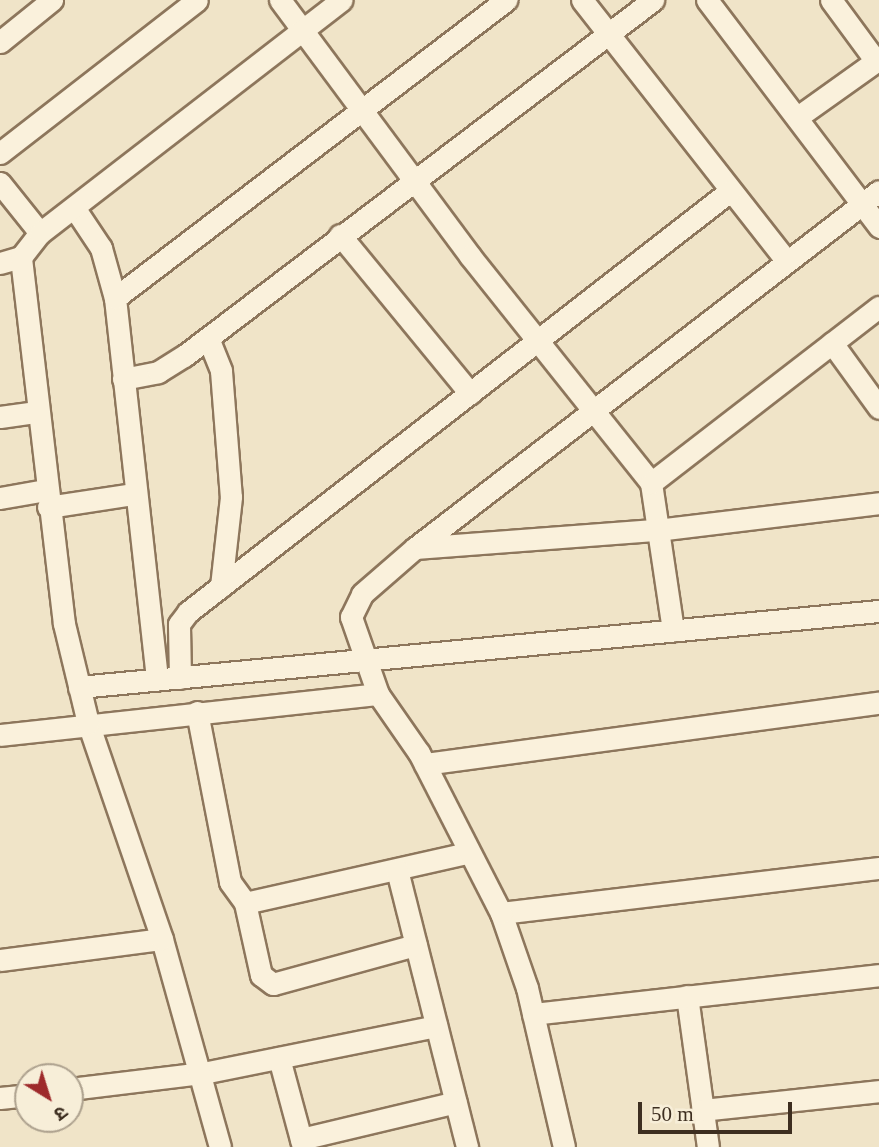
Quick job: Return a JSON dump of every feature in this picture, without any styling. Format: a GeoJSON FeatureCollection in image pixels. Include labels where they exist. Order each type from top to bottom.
{"type":"FeatureCollection","features":[{"type":"Feature","properties":{"kind":"street"},"geometry":{"type":"LineString","coordinates":[[0,42],[52,0]]}},
{"type":"Feature","properties":{"kind":"street"},"geometry":{"type":"LineString","coordinates":[[279,0],[413,179],[651,483],[673,630]]}},
{"type":"Feature","properties":{"kind":"street"},"geometry":{"type":"LineString","coordinates":[[0,263],[21,257],[40,233],[75,209],[301,29],[342,0]]}},
{"type":"Feature","properties":{"kind":"street"},"geometry":{"type":"LineString","coordinates":[[115,298],[363,112],[506,0]]}},
{"type":"Feature","properties":{"kind":"street"},"geometry":{"type":"LineString","coordinates":[[582,0],[787,261]]}},
{"type":"Feature","properties":{"kind":"street"},"geometry":{"type":"LineString","coordinates":[[123,379],[158,372],[208,338],[413,179],[653,0]]}},
{"type":"Feature","properties":{"kind":"street"},"geometry":{"type":"LineString","coordinates":[[707,0],[799,116],[871,197],[879,226]]}},
{"type":"Feature","properties":{"kind":"street"},"geometry":{"type":"LineString","coordinates":[[799,116],[878,60],[831,0]]}},
{"type":"Feature","properties":{"kind":"street"},"geometry":{"type":"LineString","coordinates":[[0,153],[186,3]]}},
{"type":"Feature","properties":{"kind":"street"},"geometry":{"type":"LineString","coordinates":[[0,183],[40,233]]}},
{"type":"Feature","properties":{"kind":"street"},"geometry":{"type":"LineString","coordinates":[[180,678],[179,624],[222,586],[730,191]]}},
{"type":"Feature","properties":{"kind":"street"},"geometry":{"type":"LineString","coordinates":[[564,1147],[533,1013],[501,913],[467,853],[425,764],[378,694],[351,617],[362,594],[415,548],[595,413],[871,197]]}},
{"type":"Feature","properties":{"kind":"street"},"geometry":{"type":"LineString","coordinates":[[75,209],[101,248],[115,298],[134,494],[157,680]]}},
{"type":"Feature","properties":{"kind":"street"},"geometry":{"type":"LineString","coordinates":[[340,235],[470,393]]}},
{"type":"Feature","properties":{"kind":"street"},"geometry":{"type":"LineString","coordinates":[[21,257],[47,499],[79,687],[88,723],[162,939],[203,1073],[220,1147]]}},
{"type":"Feature","properties":{"kind":"street"},"geometry":{"type":"LineString","coordinates":[[651,483],[879,307]]}},
{"type":"Feature","properties":{"kind":"street"},"geometry":{"type":"LineString","coordinates":[[208,338],[221,371],[231,498],[222,586]]}},
{"type":"Feature","properties":{"kind":"street"},"geometry":{"type":"LineString","coordinates":[[832,344],[879,408]]}},
{"type":"Feature","properties":{"kind":"street"},"geometry":{"type":"LineString","coordinates":[[0,417],[37,412]]}},
{"type":"Feature","properties":{"kind":"street"},"geometry":{"type":"LineString","coordinates":[[0,498],[47,499],[134,494]]}},
{"type":"Feature","properties":{"kind":"street"},"geometry":{"type":"LineString","coordinates":[[415,548],[657,530],[879,503]]}},
{"type":"Feature","properties":{"kind":"street"},"geometry":{"type":"LineString","coordinates":[[79,687],[879,611]]}},
{"type":"Feature","properties":{"kind":"street"},"geometry":{"type":"LineString","coordinates":[[0,735],[88,723],[378,694]]}},
{"type":"Feature","properties":{"kind":"street"},"geometry":{"type":"LineString","coordinates":[[425,764],[879,703]]}},
{"type":"Feature","properties":{"kind":"street"},"geometry":{"type":"LineString","coordinates":[[197,712],[230,882],[245,903],[261,975],[272,984],[416,945]]}},
{"type":"Feature","properties":{"kind":"street"},"geometry":{"type":"LineString","coordinates":[[245,903],[467,853]]}},
{"type":"Feature","properties":{"kind":"street"},"geometry":{"type":"LineString","coordinates":[[501,913],[879,868]]}},
{"type":"Feature","properties":{"kind":"street"},"geometry":{"type":"LineString","coordinates":[[397,870],[467,1147]]}},
{"type":"Feature","properties":{"kind":"street"},"geometry":{"type":"LineString","coordinates":[[0,960],[162,939]]}},
{"type":"Feature","properties":{"kind":"street"},"geometry":{"type":"LineString","coordinates":[[533,1013],[879,975]]}},
{"type":"Feature","properties":{"kind":"street"},"geometry":{"type":"LineString","coordinates":[[687,996],[708,1147]]}},
{"type":"Feature","properties":{"kind":"street"},"geometry":{"type":"LineString","coordinates":[[84,1088],[203,1073],[436,1026]]}},
{"type":"Feature","properties":{"kind":"street"},"geometry":{"type":"LineString","coordinates":[[279,1058],[302,1143],[456,1102]]}},
{"type":"Feature","properties":{"kind":"street"},"geometry":{"type":"LineString","coordinates":[[702,1111],[879,1091]]}}]}
